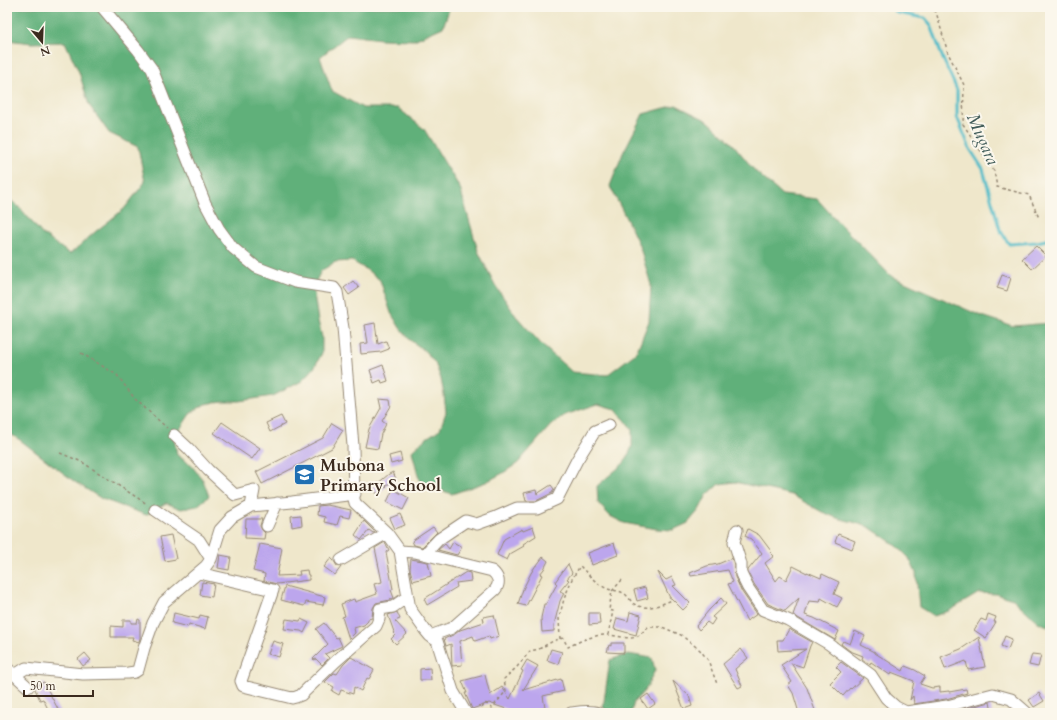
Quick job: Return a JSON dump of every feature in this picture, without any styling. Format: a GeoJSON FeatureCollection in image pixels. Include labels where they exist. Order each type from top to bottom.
{"type":"FeatureCollection","features":[{"type":"Feature","properties":{"kind":"street"},"geometry":{"type":"LineString","coordinates":[[102,7],[152,69],[206,203],[219,229],[233,248],[256,267],[295,282],[334,288],[337,292],[342,321],[351,422],[355,503],[387,533],[400,551],[407,597],[411,612],[430,636],[437,641],[453,690],[466,713]]}},
{"type":"Feature","properties":{"kind":"street"},"geometry":{"type":"LineString","coordinates":[[425,554],[439,539],[466,521],[477,524],[517,508],[537,508],[557,499],[577,460],[595,431],[609,425]]}},
{"type":"Feature","properties":{"kind":"street"},"geometry":{"type":"LineString","coordinates":[[174,434],[235,496],[254,490],[250,506]]}},
{"type":"Feature","properties":{"kind":"street"},"geometry":{"type":"LineString","coordinates":[[11,671],[26,668],[83,674],[135,672],[138,670],[153,624],[164,602],[199,573],[211,559],[220,530],[232,517],[250,506],[355,494]]}},
{"type":"Feature","properties":{"kind":"street"},"geometry":{"type":"LineString","coordinates":[[267,526],[277,503]]}},
{"type":"Feature","properties":{"kind":"street"},"geometry":{"type":"LineString","coordinates":[[155,510],[199,540],[211,559]]}},
{"type":"Feature","properties":{"kind":"street"},"geometry":{"type":"LineString","coordinates":[[737,530],[734,542],[741,564],[741,574],[748,588],[763,610],[788,620],[835,649],[871,675],[886,698],[896,707],[906,712],[948,710],[993,694],[1011,699],[1027,713]]}},
{"type":"Feature","properties":{"kind":"street"},"geometry":{"type":"LineString","coordinates":[[341,560],[387,533]]}},
{"type":"Feature","properties":{"kind":"street"},"geometry":{"type":"LineString","coordinates":[[400,551],[425,554],[492,570],[496,574],[498,581],[495,590],[452,628],[430,636]]}},
{"type":"Feature","properties":{"kind":"street"},"geometry":{"type":"LineString","coordinates":[[199,573],[274,590],[241,681],[243,686],[292,698],[301,695],[336,661],[376,626],[379,619],[380,609],[393,607],[407,597]]}},
{"type":"Feature","properties":{"kind":"street"},"geometry":{"type":"LineString","coordinates":[[11,671],[28,687]]}},
{"type":"Feature","properties":{"kind":"street"},"geometry":{"type":"LineString","coordinates":[[571,713],[598,713]]}},
{"type":"Feature","properties":{"kind":"path"},"geometry":{"type":"LineString","coordinates":[[929,7],[936,12],[948,52],[964,85],[963,124],[994,171],[997,187],[1029,196],[1039,218]]}},
{"type":"Feature","properties":{"kind":"path"},"geometry":{"type":"LineString","coordinates":[[81,353],[116,375],[135,400],[174,434]]}},
{"type":"Feature","properties":{"kind":"path"},"geometry":{"type":"LineString","coordinates":[[60,453],[82,462],[155,510]]}},
{"type":"Feature","properties":{"kind":"path"},"geometry":{"type":"LineString","coordinates":[[560,639],[559,618],[564,599],[572,579],[580,566],[600,585],[612,591],[624,593],[633,603],[645,608],[672,600]]}},
{"type":"Feature","properties":{"kind":"path"},"geometry":{"type":"LineString","coordinates":[[608,635],[614,611],[609,610],[612,591],[622,580]]}},
{"type":"Feature","properties":{"kind":"path"},"geometry":{"type":"LineString","coordinates":[[479,713],[485,703],[492,708],[506,691],[504,679],[517,667],[530,651],[539,649],[553,641],[563,638],[568,647],[592,637],[608,635],[619,637],[636,637],[648,627],[662,627],[681,635],[700,650],[708,660],[716,684]]}},
{"type":"Feature","properties":{"kind":"green space"},"geometry":{"type":"Polygon","coordinates":[[[7,7],[450,7],[443,27],[414,40],[381,39],[348,35],[320,57],[332,91],[363,108],[398,108],[424,129],[460,188],[478,251],[495,285],[516,316],[542,345],[572,372],[607,375],[636,353],[649,321],[651,285],[640,247],[610,186],[623,153],[643,114],[676,105],[708,121],[733,144],[755,171],[782,195],[817,199],[891,276],[979,315],[1013,326],[1050,323],[1050,627],[1038,622],[1013,599],[996,594],[979,593],[949,611],[934,616],[919,607],[916,573],[909,558],[897,546],[869,527],[822,512],[792,495],[735,482],[719,484],[707,495],[699,510],[688,523],[673,530],[657,529],[624,523],[610,516],[598,503],[597,486],[624,463],[632,447],[632,430],[615,409],[598,404],[565,415],[551,425],[518,463],[486,482],[452,494],[420,483],[412,451],[425,439],[440,429],[446,412],[441,379],[435,363],[424,350],[410,340],[400,328],[391,313],[380,280],[352,261],[335,262],[321,271],[313,287],[322,337],[322,353],[314,368],[302,381],[273,396],[205,404],[190,414],[174,438],[177,455],[191,465],[203,480],[209,496],[197,506],[181,509],[166,503],[146,515],[102,499],[75,482],[20,440],[7,432],[7,197],[21,209],[42,234],[70,254],[124,209],[145,182],[138,147],[109,133],[89,105],[79,72],[65,42],[32,43],[7,40],[7,7]]]}},
{"type":"Feature","properties":{"kind":"green space"},"geometry":{"type":"Polygon","coordinates":[[[628,654],[652,658],[655,670],[646,689],[634,702],[631,713],[615,713],[603,708],[610,660],[628,654]]]}},
{"type":"Feature","properties":{"kind":"building"},"geometry":{"type":"Polygon","coordinates":[[[1036,246],[1046,256],[1032,269],[1022,259],[1036,246]]]}},
{"type":"Feature","properties":{"kind":"building"},"geometry":{"type":"Polygon","coordinates":[[[1002,275],[1011,278],[1007,291],[997,288],[1002,275]]]}},
{"type":"Feature","properties":{"kind":"building"},"geometry":{"type":"Polygon","coordinates":[[[353,281],[359,288],[349,295],[344,288],[353,281]]]}},
{"type":"Feature","properties":{"kind":"building"},"geometry":{"type":"Polygon","coordinates":[[[375,323],[378,344],[386,341],[389,349],[381,352],[361,354],[360,344],[368,343],[365,325],[375,323]]]}},
{"type":"Feature","properties":{"kind":"building"},"geometry":{"type":"Polygon","coordinates":[[[383,365],[388,381],[382,383],[381,380],[374,383],[370,370],[383,365]]]}},
{"type":"Feature","properties":{"kind":"building"},"geometry":{"type":"Polygon","coordinates":[[[379,399],[390,400],[391,406],[382,421],[386,424],[381,434],[378,449],[365,447],[369,429],[381,408],[379,399]]]}},
{"type":"Feature","properties":{"kind":"building"},"geometry":{"type":"Polygon","coordinates":[[[281,416],[285,424],[270,432],[266,423],[281,416]]]}},
{"type":"Feature","properties":{"kind":"building"},"geometry":{"type":"Polygon","coordinates":[[[222,422],[260,448],[252,459],[214,433],[222,422]]]}},
{"type":"Feature","properties":{"kind":"building"},"geometry":{"type":"Polygon","coordinates":[[[332,423],[343,430],[332,448],[262,484],[256,472],[323,438],[332,423]]]}},
{"type":"Feature","properties":{"kind":"building"},"geometry":{"type":"Polygon","coordinates":[[[400,453],[402,461],[391,464],[389,456],[400,453]]]}},
{"type":"Feature","properties":{"kind":"building"},"geometry":{"type":"Polygon","coordinates":[[[393,472],[396,479],[385,485],[387,486],[377,494],[374,490],[371,491],[371,489],[393,472]]]}},
{"type":"Feature","properties":{"kind":"building"},"geometry":{"type":"Polygon","coordinates":[[[551,485],[554,489],[552,493],[536,501],[526,501],[524,493],[536,490],[537,494],[551,485]]]}},
{"type":"Feature","properties":{"kind":"building"},"geometry":{"type":"Polygon","coordinates":[[[393,489],[409,498],[403,510],[387,502],[393,489]]]}},
{"type":"Feature","properties":{"kind":"building"},"geometry":{"type":"Polygon","coordinates":[[[327,505],[351,510],[349,518],[340,516],[337,525],[324,522],[325,517],[317,515],[318,506],[327,505]]]}},
{"type":"Feature","properties":{"kind":"building"},"geometry":{"type":"Polygon","coordinates":[[[400,514],[405,525],[395,529],[390,518],[400,514]]]}},
{"type":"Feature","properties":{"kind":"building"},"geometry":{"type":"Polygon","coordinates":[[[301,515],[302,525],[292,527],[291,516],[301,515]]]}},
{"type":"Feature","properties":{"kind":"building"},"geometry":{"type":"Polygon","coordinates":[[[246,519],[262,519],[260,526],[265,533],[264,539],[245,538],[246,519]]]}},
{"type":"Feature","properties":{"kind":"building"},"geometry":{"type":"Polygon","coordinates":[[[364,521],[375,532],[373,533],[369,530],[361,540],[355,535],[364,521]]]}},
{"type":"Feature","properties":{"kind":"building"},"geometry":{"type":"Polygon","coordinates":[[[433,527],[437,532],[422,547],[414,545],[412,541],[433,527]]]}},
{"type":"Feature","properties":{"kind":"building"},"geometry":{"type":"Polygon","coordinates":[[[533,527],[536,536],[523,544],[524,546],[510,554],[507,560],[497,555],[504,539],[522,529],[523,531],[533,527]]]}},
{"type":"Feature","properties":{"kind":"building"},"geometry":{"type":"Polygon","coordinates":[[[748,529],[759,535],[774,556],[765,563],[776,581],[780,576],[786,580],[793,566],[821,578],[822,574],[839,582],[834,594],[842,598],[837,607],[821,598],[820,602],[809,601],[805,615],[839,631],[835,640],[793,615],[799,598],[785,611],[768,604],[754,584],[748,572],[762,553],[751,539],[745,536],[748,529]]]}},
{"type":"Feature","properties":{"kind":"building"},"geometry":{"type":"Polygon","coordinates":[[[838,534],[855,541],[852,549],[835,542],[838,534]]]}},
{"type":"Feature","properties":{"kind":"building"},"geometry":{"type":"Polygon","coordinates":[[[171,535],[176,559],[165,561],[160,537],[171,535]]]}},
{"type":"Feature","properties":{"kind":"building"},"geometry":{"type":"Polygon","coordinates":[[[385,542],[389,550],[386,552],[393,589],[391,590],[394,598],[376,603],[373,608],[372,618],[368,619],[364,625],[354,628],[355,633],[349,639],[342,617],[345,616],[341,604],[354,599],[355,602],[377,594],[374,584],[382,582],[375,548],[385,542]]]}},
{"type":"Feature","properties":{"kind":"building"},"geometry":{"type":"Polygon","coordinates":[[[453,542],[462,547],[457,555],[438,550],[445,544],[449,549],[453,542]]]}},
{"type":"Feature","properties":{"kind":"building"},"geometry":{"type":"Polygon","coordinates":[[[614,543],[618,555],[592,565],[588,553],[614,543]]]}},
{"type":"Feature","properties":{"kind":"building"},"geometry":{"type":"Polygon","coordinates":[[[260,544],[282,548],[277,576],[300,575],[299,571],[307,570],[309,580],[277,584],[264,581],[265,574],[253,571],[260,544]]]}},
{"type":"Feature","properties":{"kind":"building"},"geometry":{"type":"Polygon","coordinates":[[[220,555],[231,557],[229,570],[218,568],[220,555]]]}},
{"type":"Feature","properties":{"kind":"building"},"geometry":{"type":"Polygon","coordinates":[[[543,557],[548,561],[540,574],[542,575],[526,606],[518,604],[531,573],[543,557]]]}},
{"type":"Feature","properties":{"kind":"building"},"geometry":{"type":"Polygon","coordinates":[[[331,558],[337,566],[341,567],[335,575],[324,567],[331,558]]]}},
{"type":"Feature","properties":{"kind":"building"},"geometry":{"type":"Polygon","coordinates":[[[732,558],[735,577],[742,592],[757,614],[747,621],[728,584],[733,582],[728,570],[691,576],[690,573],[732,558]]]}},
{"type":"Feature","properties":{"kind":"building"},"geometry":{"type":"Polygon","coordinates":[[[411,559],[428,562],[431,576],[413,581],[410,569],[411,559]]]}},
{"type":"Feature","properties":{"kind":"building"},"geometry":{"type":"Polygon","coordinates":[[[568,564],[572,573],[567,579],[569,580],[560,591],[564,593],[560,601],[554,631],[542,632],[541,618],[544,604],[546,604],[557,584],[555,582],[568,564]]]}},
{"type":"Feature","properties":{"kind":"building"},"geometry":{"type":"Polygon","coordinates":[[[466,572],[470,573],[471,581],[456,583],[457,587],[427,605],[424,599],[466,572]]]}},
{"type":"Feature","properties":{"kind":"building"},"geometry":{"type":"Polygon","coordinates":[[[658,572],[666,580],[672,577],[676,585],[673,586],[690,603],[683,610],[670,598],[658,572]]]}},
{"type":"Feature","properties":{"kind":"building"},"geometry":{"type":"Polygon","coordinates":[[[202,582],[214,584],[212,597],[200,595],[202,582]]]}},
{"type":"Feature","properties":{"kind":"building"},"geometry":{"type":"Polygon","coordinates":[[[285,586],[325,597],[323,605],[306,602],[304,606],[281,600],[285,586]]]}},
{"type":"Feature","properties":{"kind":"building"},"geometry":{"type":"Polygon","coordinates":[[[645,587],[648,598],[637,601],[634,590],[645,587]]]}},
{"type":"Feature","properties":{"kind":"building"},"geometry":{"type":"Polygon","coordinates":[[[721,598],[726,604],[712,617],[715,619],[711,625],[707,622],[699,630],[696,626],[721,598]]]}},
{"type":"Feature","properties":{"kind":"building"},"geometry":{"type":"Polygon","coordinates":[[[397,612],[400,619],[395,621],[407,634],[396,644],[391,639],[395,635],[393,633],[394,632],[388,615],[397,612]]]}},
{"type":"Feature","properties":{"kind":"building"},"geometry":{"type":"Polygon","coordinates":[[[630,612],[641,615],[636,635],[614,629],[617,618],[628,621],[630,612]]]}},
{"type":"Feature","properties":{"kind":"building"},"geometry":{"type":"Polygon","coordinates":[[[174,613],[199,619],[200,615],[208,617],[205,629],[189,624],[188,627],[172,623],[174,613]]]}},
{"type":"Feature","properties":{"kind":"building"},"geometry":{"type":"Polygon","coordinates":[[[589,613],[599,613],[600,624],[589,625],[589,613]]]}},
{"type":"Feature","properties":{"kind":"building"},"geometry":{"type":"Polygon","coordinates":[[[988,614],[996,617],[994,622],[996,622],[986,638],[974,630],[981,619],[986,621],[988,614]]]}},
{"type":"Feature","properties":{"kind":"building"},"geometry":{"type":"Polygon","coordinates":[[[494,615],[499,636],[490,639],[489,636],[475,641],[473,636],[460,641],[462,665],[452,666],[451,644],[446,646],[444,639],[460,630],[484,622],[483,617],[494,615]]]}},
{"type":"Feature","properties":{"kind":"building"},"geometry":{"type":"Polygon","coordinates":[[[138,619],[140,620],[139,642],[132,640],[133,637],[111,637],[111,626],[123,627],[123,620],[131,620],[131,623],[137,623],[138,619]]]}},
{"type":"Feature","properties":{"kind":"building"},"geometry":{"type":"Polygon","coordinates":[[[286,619],[300,621],[301,619],[309,623],[304,633],[301,631],[284,629],[286,619]]]}},
{"type":"Feature","properties":{"kind":"building"},"geometry":{"type":"Polygon","coordinates":[[[324,623],[336,638],[338,637],[342,646],[325,654],[329,658],[322,665],[316,659],[313,659],[328,644],[316,629],[324,623]]]}},
{"type":"Feature","properties":{"kind":"building"},"geometry":{"type":"Polygon","coordinates":[[[789,629],[812,642],[803,667],[791,663],[807,688],[816,713],[799,713],[793,693],[788,685],[792,682],[781,665],[806,649],[778,651],[777,640],[783,640],[789,629]]]}},
{"type":"Feature","properties":{"kind":"building"},"geometry":{"type":"Polygon","coordinates":[[[855,631],[865,636],[861,645],[875,652],[903,671],[905,666],[925,676],[920,684],[932,688],[940,687],[940,692],[966,689],[967,693],[946,699],[914,704],[913,696],[910,700],[914,681],[891,672],[890,675],[871,662],[870,664],[866,662],[862,659],[863,656],[850,651],[841,644],[843,641],[850,644],[855,631]]]}},
{"type":"Feature","properties":{"kind":"building"},"geometry":{"type":"Polygon","coordinates":[[[1005,636],[1012,639],[1008,649],[1001,646],[1005,636]]]}},
{"type":"Feature","properties":{"kind":"building"},"geometry":{"type":"Polygon","coordinates":[[[979,637],[985,667],[968,670],[966,661],[945,669],[941,657],[961,649],[979,637]]]}},
{"type":"Feature","properties":{"kind":"building"},"geometry":{"type":"Polygon","coordinates":[[[273,641],[283,644],[279,657],[268,654],[273,641]]]}},
{"type":"Feature","properties":{"kind":"building"},"geometry":{"type":"Polygon","coordinates":[[[611,643],[624,643],[624,653],[607,652],[609,645],[611,646],[611,643]]]}},
{"type":"Feature","properties":{"kind":"building"},"geometry":{"type":"Polygon","coordinates":[[[551,649],[562,652],[558,664],[547,660],[551,649]]]}},
{"type":"Feature","properties":{"kind":"building"},"geometry":{"type":"Polygon","coordinates":[[[741,649],[748,658],[735,669],[742,686],[738,688],[723,664],[741,649]]]}},
{"type":"Feature","properties":{"kind":"building"},"geometry":{"type":"Polygon","coordinates":[[[85,653],[91,660],[83,666],[78,659],[85,653]]]}},
{"type":"Feature","properties":{"kind":"building"},"geometry":{"type":"Polygon","coordinates":[[[1032,654],[1041,655],[1038,667],[1029,665],[1032,654]]]}},
{"type":"Feature","properties":{"kind":"building"},"geometry":{"type":"Polygon","coordinates":[[[351,657],[374,670],[369,679],[367,678],[361,691],[354,687],[353,694],[341,690],[339,695],[332,691],[334,687],[325,682],[334,673],[337,674],[351,657]]]}},
{"type":"Feature","properties":{"kind":"building"},"geometry":{"type":"Polygon","coordinates":[[[527,660],[538,666],[523,690],[561,679],[564,691],[543,696],[545,708],[532,710],[533,712],[518,713],[489,703],[472,709],[465,693],[467,693],[462,681],[485,675],[490,695],[502,687],[510,699],[523,671],[521,670],[527,660]]]}},
{"type":"Feature","properties":{"kind":"building"},"geometry":{"type":"Polygon","coordinates":[[[841,662],[863,678],[851,689],[850,688],[843,696],[830,683],[841,672],[836,667],[841,662]]]}},
{"type":"Feature","properties":{"kind":"building"},"geometry":{"type":"Polygon","coordinates":[[[430,668],[431,680],[420,680],[420,669],[430,668]]]}},
{"type":"Feature","properties":{"kind":"building"},"geometry":{"type":"Polygon","coordinates":[[[673,681],[689,696],[692,706],[684,709],[673,681]]]}},
{"type":"Feature","properties":{"kind":"building"},"geometry":{"type":"Polygon","coordinates":[[[44,682],[60,713],[50,713],[43,699],[40,700],[35,686],[44,682]]]}},
{"type":"Feature","properties":{"kind":"building"},"geometry":{"type":"Polygon","coordinates":[[[1039,693],[1044,701],[1034,707],[1029,700],[1039,693]]]}},
{"type":"Feature","properties":{"kind":"building"},"geometry":{"type":"Polygon","coordinates":[[[648,694],[655,704],[648,709],[641,699],[648,694]]]}},
{"type":"Feature","properties":{"kind":"building"},"geometry":{"type":"Polygon","coordinates":[[[990,702],[992,713],[953,712],[990,702]]]}},
{"type":"Feature","properties":{"kind":"waterway","name":"Mugara"},"geometry":{"type":"LineString","coordinates":[[891,7],[897,13],[925,18],[931,25],[943,59],[957,90],[957,117],[970,149],[983,169],[1000,230],[1009,244],[1037,242],[1050,239]]}},
{"type":"Feature","properties":{"kind":"place","name":"Mubona Primary School"},"geometry":{"type":"Point","coordinates":[305,475]}}]}
